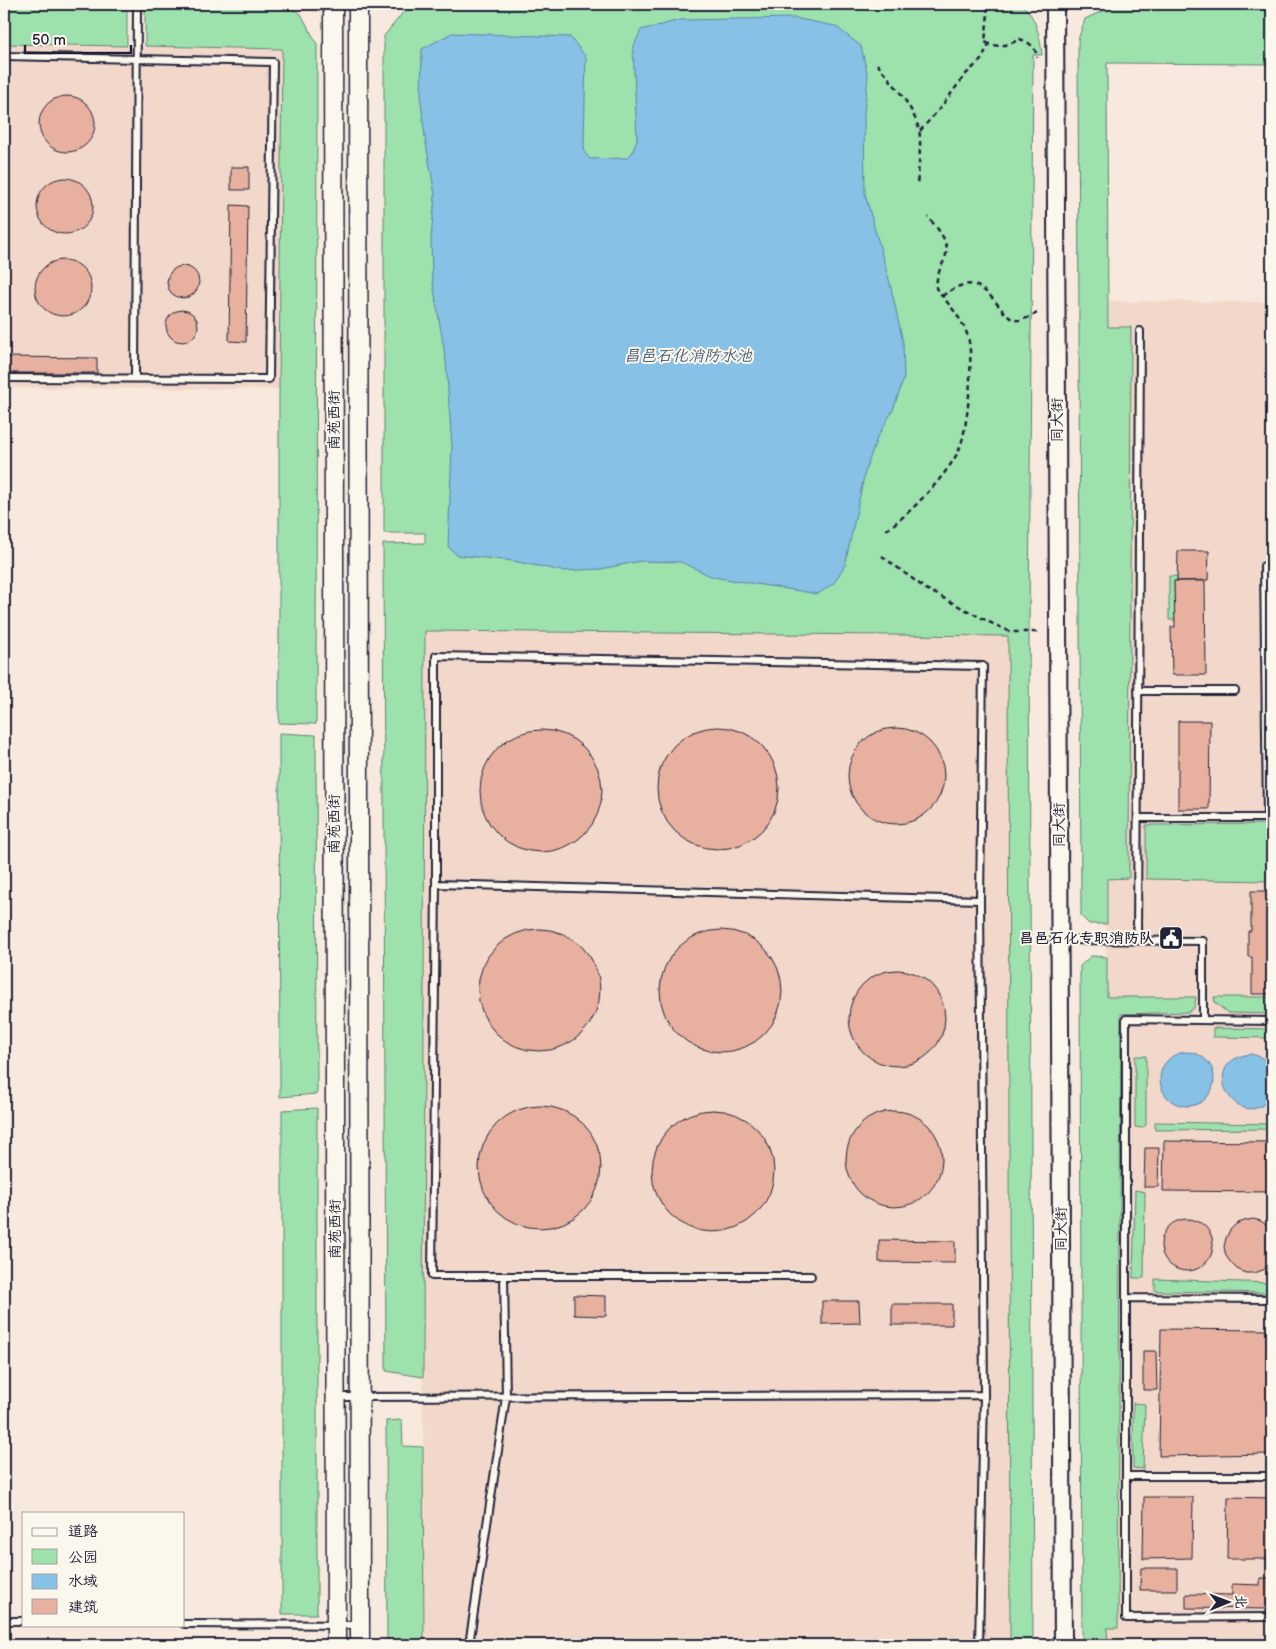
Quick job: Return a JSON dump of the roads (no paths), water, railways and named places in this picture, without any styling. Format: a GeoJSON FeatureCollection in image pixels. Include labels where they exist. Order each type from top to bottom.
{"type":"FeatureCollection","features":[{"type":"Feature","properties":{"kind":"main road","name":"南苑西街"},"geometry":{"type":"LineString","coordinates":[[333,4],[336,1645]]}},
{"type":"Feature","properties":{"kind":"main road","name":"南苑西街"},"geometry":{"type":"LineString","coordinates":[[358,4],[360,1645]]}},
{"type":"Feature","properties":{"kind":"street","name":"同大街"},"geometry":{"type":"LineString","coordinates":[[1055,4],[1063,1645]]}},
{"type":"Feature","properties":{"kind":"lane"},"geometry":{"type":"LineString","coordinates":[[135,378],[137,4]]}},
{"type":"Feature","properties":{"kind":"lane"},"geometry":{"type":"LineString","coordinates":[[4,56],[273,62],[269,379],[4,378]]}},
{"type":"Feature","properties":{"kind":"lane"},"geometry":{"type":"LineString","coordinates":[[1137,940],[1140,331]]}},
{"type":"Feature","properties":{"kind":"lane"},"geometry":{"type":"LineString","coordinates":[[1138,818],[1269,818],[1269,693],[1264,566],[1272,566]]}},
{"type":"Feature","properties":{"kind":"lane"},"geometry":{"type":"LineString","coordinates":[[811,1276],[432,1276],[436,656],[983,666],[980,900],[984,1395],[979,1645]]}},
{"type":"Feature","properties":{"kind":"lane"},"geometry":{"type":"LineString","coordinates":[[1138,692],[1235,692]]}},
{"type":"Feature","properties":{"kind":"lane"},"geometry":{"type":"LineString","coordinates":[[436,884],[980,900]]}},
{"type":"Feature","properties":{"kind":"lane"},"geometry":{"type":"LineString","coordinates":[[1060,940],[1203,941],[1203,1020]]}},
{"type":"Feature","properties":{"kind":"lane"},"geometry":{"type":"LineString","coordinates":[[1272,1021],[1126,1019],[1126,1618],[1272,1617]]}},
{"type":"Feature","properties":{"kind":"lane"},"geometry":{"type":"LineString","coordinates":[[469,1645],[506,1397],[504,1276]]}},
{"type":"Feature","properties":{"kind":"lane"},"geometry":{"type":"LineString","coordinates":[[1126,1298],[1272,1299]]}},
{"type":"Feature","properties":{"kind":"lane"},"geometry":{"type":"LineString","coordinates":[[336,1397],[984,1395]]}},
{"type":"Feature","properties":{"kind":"lane"},"geometry":{"type":"LineString","coordinates":[[1126,1476],[1272,1476]]}},
{"type":"Feature","properties":{"kind":"lane"},"geometry":{"type":"LineString","coordinates":[[4,1621],[22,1621]]}},
{"type":"Feature","properties":{"kind":"lane"},"geometry":{"type":"LineString","coordinates":[[185,1624],[360,1625]]}},
{"type":"Feature","properties":{"kind":"water","name":"昌邑石化消防水池"},"geometry":{"type":"Polygon","coordinates":[[[794,18],[835,26],[861,46],[868,77],[864,112],[865,194],[890,283],[903,342],[904,378],[893,410],[877,438],[865,472],[845,565],[834,583],[818,594],[713,577],[681,562],[641,561],[601,569],[563,571],[513,561],[457,555],[448,547],[452,447],[446,361],[432,277],[431,239],[435,195],[421,102],[422,49],[452,33],[570,37],[586,57],[585,153],[590,159],[627,158],[632,153],[637,140],[633,48],[641,30],[680,20],[794,18]]]}},
{"type":"Feature","properties":{"kind":"water"},"geometry":{"type":"Polygon","coordinates":[[[1187,1052],[1197,1054],[1206,1060],[1212,1069],[1214,1079],[1212,1089],[1206,1098],[1197,1104],[1187,1106],[1177,1104],[1168,1098],[1162,1089],[1160,1079],[1162,1069],[1168,1060],[1177,1054],[1187,1052]]]}},
{"type":"Feature","properties":{"kind":"water"},"geometry":{"type":"Polygon","coordinates":[[[1251,1054],[1263,1058],[1272,1066],[1272,1096],[1260,1107],[1247,1109],[1236,1103],[1228,1094],[1224,1082],[1225,1070],[1234,1060],[1251,1054]]]}},
{"type":"Feature","properties":{"kind":"place","name":"昌邑石化专职消防队"},"geometry":{"type":"Point","coordinates":[1171,938]}}]}
